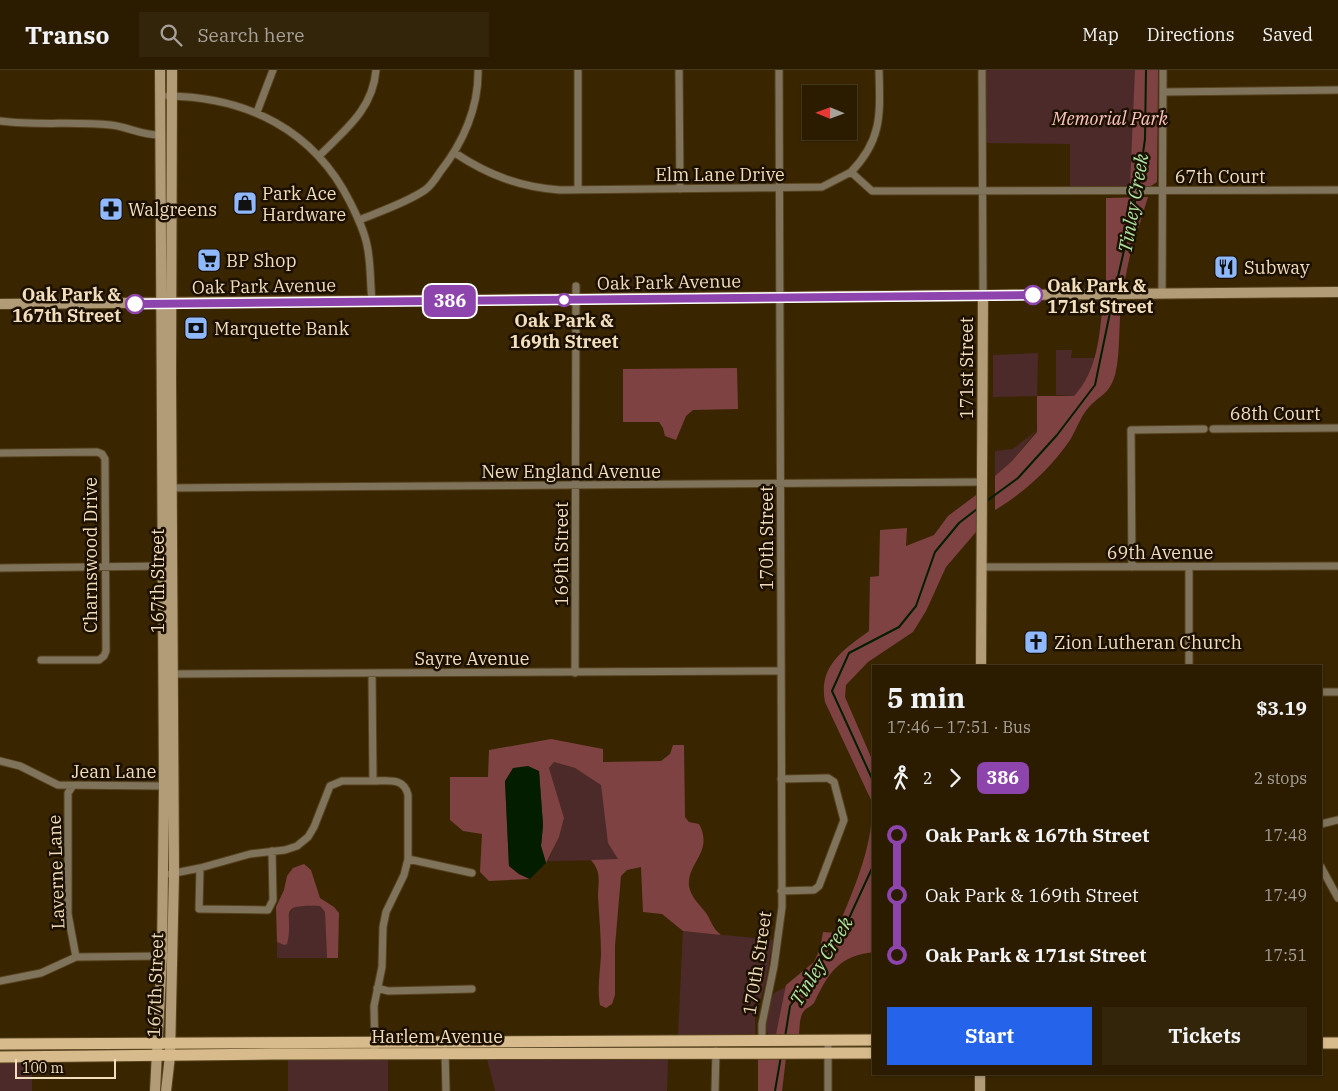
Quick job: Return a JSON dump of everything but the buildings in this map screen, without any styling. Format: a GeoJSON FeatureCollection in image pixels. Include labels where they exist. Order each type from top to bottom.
{"type":"FeatureCollection","features":[{"type":"Feature","properties":{"kind":"main road","name":"167th Street"},"geometry":{"type":"LineString","coordinates":[[155,1091],[174,873],[169,786],[168,674],[173,566],[172,488],[160,135],[160,70]]}},
{"type":"Feature","properties":{"kind":"main road","name":"167th Street"},"geometry":{"type":"LineString","coordinates":[[168,674],[161,566],[161,489],[172,70]]}},
{"type":"Feature","properties":{"kind":"main road","name":"Oak Park Avenue"},"geometry":{"type":"LineString","coordinates":[[0,304],[1338,292]]}},
{"type":"Feature","properties":{"kind":"main road","name":"171st Street"},"geometry":{"type":"LineString","coordinates":[[981,665],[983,295]]}},
{"type":"Feature","properties":{"kind":"main road","name":"167th Street"},"geometry":{"type":"LineString","coordinates":[[166,1091],[170,1043],[162,876],[169,786]]}},
{"type":"Feature","properties":{"kind":"main road","name":"Harlem Avenue"},"geometry":{"type":"LineString","coordinates":[[0,1044],[872,1040]]}},
{"type":"Feature","properties":{"kind":"main road"},"geometry":{"type":"LineString","coordinates":[[1322,1043],[1338,1043]]}},
{"type":"Feature","properties":{"kind":"main road","name":"Harlem Avenue"},"geometry":{"type":"LineString","coordinates":[[0,1057],[872,1053]]}},
{"type":"Feature","properties":{"kind":"main road"},"geometry":{"type":"LineString","coordinates":[[980,1075],[980,1091]]}},
{"type":"Feature","properties":{"kind":"street"},"geometry":{"type":"LineString","coordinates":[[257,112],[272,70]]}},
{"type":"Feature","properties":{"kind":"street"},"geometry":{"type":"LineString","coordinates":[[319,156],[363,111],[373,88],[376,70]]}},
{"type":"Feature","properties":{"kind":"street"},"geometry":{"type":"LineString","coordinates":[[359,220],[396,205],[426,189],[455,153],[472,113],[478,70]]}},
{"type":"Feature","properties":{"kind":"street"},"geometry":{"type":"LineString","coordinates":[[578,70],[578,190]]}},
{"type":"Feature","properties":{"kind":"street"},"geometry":{"type":"LineString","coordinates":[[679,70],[680,189]]}},
{"type":"Feature","properties":{"kind":"street","name":"170th Street"},"geometry":{"type":"LineString","coordinates":[[762,1040],[764,1012],[779,936],[781,891],[779,70]]}},
{"type":"Feature","properties":{"kind":"street"},"geometry":{"type":"LineString","coordinates":[[879,70],[880,115],[876,134],[868,151],[851,172],[872,191],[982,191]]}},
{"type":"Feature","properties":{"kind":"street","name":"171st Street"},"geometry":{"type":"LineString","coordinates":[[982,70],[983,295]]}},
{"type":"Feature","properties":{"kind":"street"},"geometry":{"type":"LineString","coordinates":[[1162,294],[1163,70]]}},
{"type":"Feature","properties":{"kind":"street"},"geometry":{"type":"LineString","coordinates":[[1163,92],[1338,90]]}},
{"type":"Feature","properties":{"kind":"street"},"geometry":{"type":"LineString","coordinates":[[160,96],[216,100],[257,112],[291,133],[319,156],[342,187],[359,220],[367,245],[372,301]]}},
{"type":"Feature","properties":{"kind":"street"},"geometry":{"type":"LineString","coordinates":[[0,121],[28,125],[111,125],[142,134],[160,135]]}},
{"type":"Feature","properties":{"kind":"street","name":"Elm Lane Drive"},"geometry":{"type":"LineString","coordinates":[[455,153],[490,174],[518,184],[550,190],[779,189],[822,187],[851,172]]}},
{"type":"Feature","properties":{"kind":"street","name":"67th Court"},"geometry":{"type":"LineString","coordinates":[[982,191],[1338,190]]}},
{"type":"Feature","properties":{"kind":"street","name":"169th Street"},"geometry":{"type":"LineString","coordinates":[[575,673],[576,286]]}},
{"type":"Feature","properties":{"kind":"street","name":"68th Court"},"geometry":{"type":"LineString","coordinates":[[1212,429],[1338,428]]}},
{"type":"Feature","properties":{"kind":"street"},"geometry":{"type":"LineString","coordinates":[[1132,567],[1131,430],[1204,429]]}},
{"type":"Feature","properties":{"kind":"street","name":"Charnswood Drive"},"geometry":{"type":"LineString","coordinates":[[0,453],[97,452],[102,454],[105,459],[106,651],[99,660],[41,660]]}},
{"type":"Feature","properties":{"kind":"street","name":"New England Avenue"},"geometry":{"type":"LineString","coordinates":[[161,489],[982,482]]}},
{"type":"Feature","properties":{"kind":"street"},"geometry":{"type":"LineString","coordinates":[[0,568],[173,566]]}},
{"type":"Feature","properties":{"kind":"street","name":"69th Avenue"},"geometry":{"type":"LineString","coordinates":[[982,567],[1338,566]]}},
{"type":"Feature","properties":{"kind":"street"},"geometry":{"type":"LineString","coordinates":[[1189,567],[1189,665]]}},
{"type":"Feature","properties":{"kind":"street","name":"Sayre Avenue"},"geometry":{"type":"LineString","coordinates":[[168,674],[781,671]]}},
{"type":"Feature","properties":{"kind":"street"},"geometry":{"type":"LineString","coordinates":[[372,674],[373,781]]}},
{"type":"Feature","properties":{"kind":"street"},"geometry":{"type":"LineString","coordinates":[[1322,692],[1338,692]]}},
{"type":"Feature","properties":{"kind":"street","name":"Jean Lane"},"geometry":{"type":"LineString","coordinates":[[0,761],[20,766],[58,786],[169,786]]}},
{"type":"Feature","properties":{"kind":"street","name":"170th Street"},"geometry":{"type":"LineString","coordinates":[[781,779],[828,778],[834,782],[844,820],[819,886],[814,890],[781,891]]}},
{"type":"Feature","properties":{"kind":"street"},"geometry":{"type":"LineString","coordinates":[[162,876],[250,854],[292,848],[308,837],[330,786],[342,781],[400,782],[407,789],[408,859],[404,875],[386,912],[383,927],[382,967],[374,1006],[374,1054]]}},
{"type":"Feature","properties":{"kind":"street","name":"Laverne Lane"},"geometry":{"type":"LineString","coordinates":[[72,787],[68,793],[68,914],[76,957]]}},
{"type":"Feature","properties":{"kind":"street"},"geometry":{"type":"LineString","coordinates":[[1322,824],[1338,820]]}},
{"type":"Feature","properties":{"kind":"street"},"geometry":{"type":"LineString","coordinates":[[200,868],[200,909],[268,910],[274,900],[272,851]]}},
{"type":"Feature","properties":{"kind":"street"},"geometry":{"type":"LineString","coordinates":[[408,859],[472,873]]}},
{"type":"Feature","properties":{"kind":"street"},"geometry":{"type":"LineString","coordinates":[[1322,869],[1338,898]]}},
{"type":"Feature","properties":{"kind":"street"},"geometry":{"type":"LineString","coordinates":[[0,981],[41,973],[76,957],[167,956]]}},
{"type":"Feature","properties":{"kind":"street"},"geometry":{"type":"LineString","coordinates":[[378,988],[388,991],[472,988]]}},
{"type":"Feature","properties":{"kind":"street"},"geometry":{"type":"LineString","coordinates":[[715,1091],[716,1040]]}},
{"type":"Feature","properties":{"kind":"street"},"geometry":{"type":"LineString","coordinates":[[828,1040],[828,1091]]}},
{"type":"Feature","properties":{"kind":"street"},"geometry":{"type":"LineString","coordinates":[[445,1041],[446,1091]]}},
{"type":"Feature","properties":{"kind":"green space","name":"Memorial Park"},"geometry":{"type":"Polygon","coordinates":[[[986,70],[1158,70],[1157,182],[1151,186],[1070,187],[1070,144],[986,143],[986,70]]]}},
{"type":"Feature","properties":{"kind":"green space"},"geometry":{"type":"Polygon","coordinates":[[[1056,350],[1072,350],[1071,358],[1096,358],[1085,383],[1074,396],[1056,395],[1056,350]]]}},
{"type":"Feature","properties":{"kind":"green space"},"geometry":{"type":"Polygon","coordinates":[[[1038,353],[1037,396],[993,397],[993,355],[1038,353]]]}},
{"type":"Feature","properties":{"kind":"green space"},"geometry":{"type":"Polygon","coordinates":[[[1037,430],[1012,461],[995,476],[995,451],[1013,449],[1037,430]]]}},
{"type":"Feature","properties":{"kind":"green space"},"geometry":{"type":"Polygon","coordinates":[[[554,762],[575,768],[601,784],[605,812],[618,860],[548,861],[559,837],[564,818],[549,768],[554,762]]]}},
{"type":"Feature","properties":{"kind":"green space"},"geometry":{"type":"Polygon","coordinates":[[[296,906],[320,906],[325,912],[327,958],[277,958],[277,942],[284,945],[288,918],[292,909],[296,906]]]}},
{"type":"Feature","properties":{"kind":"green space"},"geometry":{"type":"Polygon","coordinates":[[[683,931],[773,940],[766,981],[755,1018],[755,1034],[750,1036],[678,1036],[683,931]]]}},
{"type":"Feature","properties":{"kind":"green space"},"geometry":{"type":"Polygon","coordinates":[[[786,987],[776,1034],[768,1034],[765,1024],[768,1008],[774,993],[786,987]]]}},
{"type":"Feature","properties":{"kind":"green space"},"geometry":{"type":"Polygon","coordinates":[[[388,1058],[388,1091],[288,1091],[288,1059],[388,1058]]]}},
{"type":"Feature","properties":{"kind":"green space"},"geometry":{"type":"Polygon","coordinates":[[[487,1059],[668,1059],[667,1091],[495,1091],[487,1059]]]}},
{"type":"Feature","properties":{"kind":"green space"},"geometry":{"type":"Polygon","coordinates":[[[0,1061],[32,1061],[32,1091],[0,1091],[0,1061]]]}},
{"type":"Feature","properties":{"kind":"shaded area"},"geometry":{"type":"Polygon","coordinates":[[[1135,70],[1158,70],[1157,182],[1151,186],[1130,186],[1135,70]]]}},
{"type":"Feature","properties":{"kind":"shaded area"},"geometry":{"type":"Polygon","coordinates":[[[1148,197],[1130,255],[1124,284],[1106,285],[1106,198],[1148,197]]]}},
{"type":"Feature","properties":{"kind":"shaded area"},"geometry":{"type":"Polygon","coordinates":[[[1103,303],[1121,303],[1118,360],[1113,382],[1104,394],[1086,411],[1070,440],[1046,470],[1006,504],[995,510],[995,476],[1012,461],[1037,432],[1037,396],[1074,396],[1088,375],[1096,352],[1103,303]]]}},
{"type":"Feature","properties":{"kind":"shaded area"},"geometry":{"type":"Polygon","coordinates":[[[737,368],[738,409],[693,410],[686,416],[676,440],[665,436],[659,422],[623,422],[623,369],[737,368]]]}},
{"type":"Feature","properties":{"kind":"shaded area"},"geometry":{"type":"Polygon","coordinates":[[[976,495],[976,532],[946,567],[926,611],[913,632],[868,662],[846,685],[845,697],[872,759],[872,802],[825,702],[825,678],[829,669],[842,652],[869,631],[870,577],[879,576],[880,530],[907,528],[906,546],[934,535],[948,516],[976,495]]]}},
{"type":"Feature","properties":{"kind":"shaded area"},"geometry":{"type":"Polygon","coordinates":[[[551,739],[603,749],[603,762],[661,761],[670,754],[673,745],[684,745],[685,817],[689,822],[699,824],[703,834],[702,850],[689,878],[689,886],[694,899],[706,912],[721,935],[683,931],[662,914],[643,912],[641,867],[627,870],[621,876],[615,946],[615,995],[612,1004],[606,1008],[600,1005],[599,999],[601,955],[599,877],[597,869],[591,860],[618,859],[608,843],[601,785],[575,768],[554,762],[549,768],[564,818],[559,837],[546,863],[541,846],[543,825],[539,771],[505,781],[509,866],[519,874],[530,879],[489,881],[480,872],[482,834],[463,831],[450,820],[450,777],[488,777],[489,750],[551,739]]]}},
{"type":"Feature","properties":{"kind":"shaded area"},"geometry":{"type":"Polygon","coordinates":[[[528,766],[539,771],[543,825],[541,846],[546,863],[530,879],[519,874],[509,866],[505,781],[513,768],[528,766]]]}},
{"type":"Feature","properties":{"kind":"shaded area"},"geometry":{"type":"Polygon","coordinates":[[[872,819],[872,952],[852,957],[837,967],[825,982],[814,1003],[802,1013],[799,1034],[776,1034],[786,985],[814,962],[820,949],[823,932],[836,933],[861,869],[872,819]]]}},
{"type":"Feature","properties":{"kind":"shaded area"},"geometry":{"type":"Polygon","coordinates":[[[304,864],[311,870],[320,898],[334,907],[339,913],[338,958],[327,958],[325,912],[320,906],[291,909],[289,913],[287,944],[284,945],[277,942],[276,907],[284,890],[287,876],[293,868],[304,864]]]}},
{"type":"Feature","properties":{"kind":"shaded area"},"geometry":{"type":"Polygon","coordinates":[[[758,1058],[786,1058],[782,1091],[758,1091],[758,1058]]]}},
{"type":"Feature","properties":{"kind":"waterway","name":"Tinley Creek"},"geometry":{"type":"LineString","coordinates":[[1138,188],[1145,139],[1146,70]]}},
{"type":"Feature","properties":{"kind":"waterway","name":"Tinley Creek"},"geometry":{"type":"LineString","coordinates":[[1115,290],[1137,193]]}},
{"type":"Feature","properties":{"kind":"waterway","name":"Tinley Creek"},"geometry":{"type":"LineString","coordinates":[[988,500],[1018,478],[1057,435],[1095,385],[1113,298]]}},
{"type":"Feature","properties":{"kind":"waterway","name":"Tinley Creek"},"geometry":{"type":"LineString","coordinates":[[872,779],[832,691],[849,653],[899,627],[916,606],[935,552],[959,523],[977,509]]}},
{"type":"Feature","properties":{"kind":"waterway","name":"Tinley Creek"},"geometry":{"type":"LineString","coordinates":[[785,1037],[790,1006],[844,929],[872,868]]}},
{"type":"Feature","properties":{"kind":"waterway","name":"Tinley Creek"},"geometry":{"type":"LineString","coordinates":[[775,1091],[781,1056]]}},
{"type":"Feature","properties":{"kind":"bus line","name":"386"},"geometry":{"type":"LineString","coordinates":[[135,304],[1033,295]]}},
{"type":"Feature","properties":{"kind":"place","name":"Park Ace Hardware"},"geometry":{"type":"Point","coordinates":[245,203]}},
{"type":"Feature","properties":{"kind":"place","name":"Walgreens"},"geometry":{"type":"Point","coordinates":[111,209]}},
{"type":"Feature","properties":{"kind":"place","name":"BP Shop"},"geometry":{"type":"Point","coordinates":[209,260]}},
{"type":"Feature","properties":{"kind":"place","name":"Subway"},"geometry":{"type":"Point","coordinates":[1226,267]}},
{"type":"Feature","properties":{"kind":"place","name":"Oak Park & 171st Street"},"geometry":{"type":"Point","coordinates":[1033,295]}},
{"type":"Feature","properties":{"kind":"place","name":"Oak Park & 169th Street"},"geometry":{"type":"Point","coordinates":[564,300]}},
{"type":"Feature","properties":{"kind":"place","name":"Oak Park & 167th Street"},"geometry":{"type":"Point","coordinates":[135,304]}},
{"type":"Feature","properties":{"kind":"place","name":"Marquette Bank"},"geometry":{"type":"Point","coordinates":[196,328]}},
{"type":"Feature","properties":{"kind":"place","name":"Zion Lutheran Church"},"geometry":{"type":"Point","coordinates":[1036,642]}}]}
